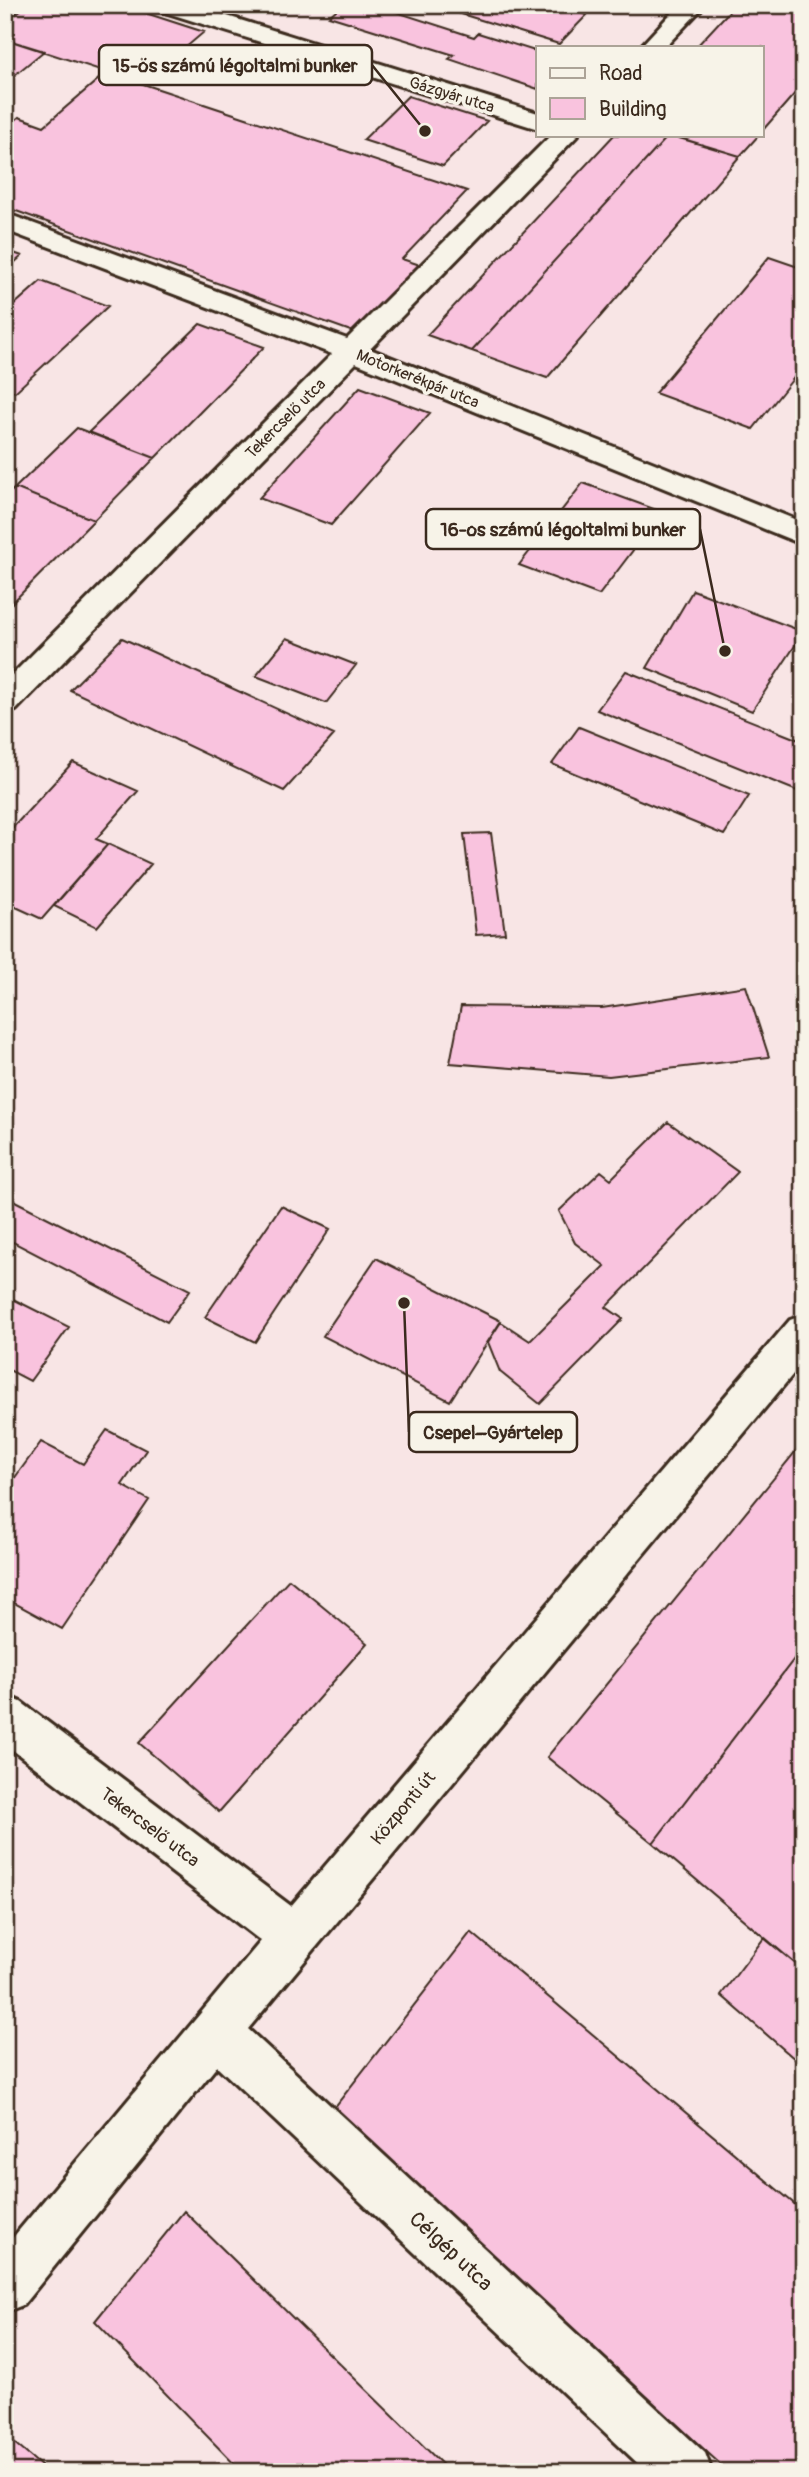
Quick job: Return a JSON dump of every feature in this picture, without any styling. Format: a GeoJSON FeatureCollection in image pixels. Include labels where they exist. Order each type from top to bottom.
{"type":"FeatureCollection","features":[{"type":"Feature","properties":{"kind":"street","name":"Gázgyár utca"},"geometry":{"type":"LineString","coordinates":[[166,5],[536,120]]}},
{"type":"Feature","properties":{"kind":"street"},"geometry":{"type":"LineString","coordinates":[[653,46],[693,5]]}},
{"type":"Feature","properties":{"kind":"street","name":"Tekercselő utca"},"geometry":{"type":"LineString","coordinates":[[5,702],[564,136]]}},
{"type":"Feature","properties":{"kind":"street","name":"Motorkerékpár utca"},"geometry":{"type":"LineString","coordinates":[[17,225],[351,351],[804,535]]}},
{"type":"Feature","properties":{"kind":"street","name":"Központi út"},"geometry":{"type":"LineString","coordinates":[[5,2287],[215,2031],[804,1332]]}},
{"type":"Feature","properties":{"kind":"street","name":"Tekercselő utca"},"geometry":{"type":"LineString","coordinates":[[5,1717],[294,1937]]}},
{"type":"Feature","properties":{"kind":"street","name":"Célgép utca"},"geometry":{"type":"LineString","coordinates":[[215,2031],[687,2472]]}},
{"type":"Feature","properties":{"kind":"shaded area"},"geometry":{"type":"Polygon","coordinates":[[[5,5],[804,5],[804,2472],[5,2472],[5,5]]]}},
{"type":"Feature","properties":{"kind":"building"},"geometry":{"type":"Polygon","coordinates":[[[27,5],[121,5],[204,32],[143,84],[5,39],[5,22],[27,5]]]}},
{"type":"Feature","properties":{"kind":"building"},"geometry":{"type":"Polygon","coordinates":[[[342,5],[392,5],[390,10],[474,37],[478,33],[536,51],[536,88],[449,59],[454,55],[329,16],[342,5]]]}},
{"type":"Feature","properties":{"kind":"building"},"geometry":{"type":"Polygon","coordinates":[[[432,5],[555,5],[587,15],[559,44],[432,5]]]}},
{"type":"Feature","properties":{"kind":"building"},"geometry":{"type":"Polygon","coordinates":[[[735,5],[804,5],[804,83],[764,129],[764,46],[697,46],[735,5]]]}},
{"type":"Feature","properties":{"kind":"building"},"geometry":{"type":"Polygon","coordinates":[[[5,39],[44,51],[5,83],[5,39]]]}},
{"type":"Feature","properties":{"kind":"building"},"geometry":{"type":"Polygon","coordinates":[[[107,72],[467,191],[402,259],[423,266],[359,334],[5,207],[5,129],[19,117],[44,126],[107,72]]]}},
{"type":"Feature","properties":{"kind":"building"},"geometry":{"type":"Polygon","coordinates":[[[408,96],[487,121],[443,166],[363,140],[408,96]]]}},
{"type":"Feature","properties":{"kind":"building"},"geometry":{"type":"Polygon","coordinates":[[[613,136],[668,136],[472,351],[427,335],[613,136]]]}},
{"type":"Feature","properties":{"kind":"building"},"geometry":{"type":"Polygon","coordinates":[[[668,136],[740,156],[547,378],[472,351],[668,136]]]}},
{"type":"Feature","properties":{"kind":"building"},"geometry":{"type":"Polygon","coordinates":[[[673,136],[758,136],[740,156],[673,136]]]}},
{"type":"Feature","properties":{"kind":"building"},"geometry":{"type":"Polygon","coordinates":[[[5,250],[22,256],[5,271],[5,250]]]}},
{"type":"Feature","properties":{"kind":"building"},"geometry":{"type":"Polygon","coordinates":[[[769,257],[804,269],[804,365],[753,429],[655,393],[769,257]]]}},
{"type":"Feature","properties":{"kind":"building"},"geometry":{"type":"Polygon","coordinates":[[[41,281],[108,306],[15,392],[5,389],[5,313],[41,281]]]}},
{"type":"Feature","properties":{"kind":"building"},"geometry":{"type":"Polygon","coordinates":[[[200,324],[264,347],[155,458],[89,432],[200,324]]]}},
{"type":"Feature","properties":{"kind":"building"},"geometry":{"type":"Polygon","coordinates":[[[360,387],[430,413],[331,525],[259,498],[360,387]]]}},
{"type":"Feature","properties":{"kind":"building"},"geometry":{"type":"Polygon","coordinates":[[[77,428],[155,458],[94,520],[15,488],[77,428]]]}},
{"type":"Feature","properties":{"kind":"building"},"geometry":{"type":"Polygon","coordinates":[[[583,483],[662,512],[599,595],[519,565],[583,483]]]}},
{"type":"Feature","properties":{"kind":"building"},"geometry":{"type":"Polygon","coordinates":[[[15,488],[94,520],[5,610],[5,497],[15,488]]]}},
{"type":"Feature","properties":{"kind":"building"},"geometry":{"type":"Polygon","coordinates":[[[693,590],[804,632],[752,711],[647,668],[693,590]]]}},
{"type":"Feature","properties":{"kind":"building"},"geometry":{"type":"Polygon","coordinates":[[[122,638],[334,735],[284,791],[70,690],[122,638]]]}},
{"type":"Feature","properties":{"kind":"building"},"geometry":{"type":"Polygon","coordinates":[[[287,638],[356,665],[326,703],[256,676],[287,638]]]}},
{"type":"Feature","properties":{"kind":"building"},"geometry":{"type":"Polygon","coordinates":[[[626,671],[804,742],[804,781],[797,791],[597,710],[626,671]]]}},
{"type":"Feature","properties":{"kind":"building"},"geometry":{"type":"Polygon","coordinates":[[[579,727],[749,796],[724,835],[552,764],[579,727]]]}},
{"type":"Feature","properties":{"kind":"building"},"geometry":{"type":"Polygon","coordinates":[[[73,762],[138,791],[96,839],[108,844],[42,919],[5,902],[5,836],[73,762]]]}},
{"type":"Feature","properties":{"kind":"building"},"geometry":{"type":"Polygon","coordinates":[[[491,833],[505,933],[476,935],[464,834],[491,833]]]}},
{"type":"Feature","properties":{"kind":"building"},"geometry":{"type":"Polygon","coordinates":[[[108,844],[151,864],[97,927],[54,906],[108,844]]]}},
{"type":"Feature","properties":{"kind":"building"},"geometry":{"type":"Polygon","coordinates":[[[746,986],[769,1057],[609,1076],[450,1063],[461,1006],[602,1008],[746,986]]]}},
{"type":"Feature","properties":{"kind":"building"},"geometry":{"type":"Polygon","coordinates":[[[668,1122],[738,1172],[606,1307],[623,1319],[540,1404],[500,1372],[488,1342],[501,1322],[530,1341],[605,1266],[575,1243],[559,1211],[601,1171],[611,1179],[668,1122]]]}},
{"type":"Feature","properties":{"kind":"building"},"geometry":{"type":"Polygon","coordinates":[[[5,1196],[190,1290],[167,1322],[5,1238],[5,1196]]]}},
{"type":"Feature","properties":{"kind":"building"},"geometry":{"type":"Polygon","coordinates":[[[281,1206],[330,1229],[255,1342],[205,1317],[281,1206]]]}},
{"type":"Feature","properties":{"kind":"building"},"geometry":{"type":"Polygon","coordinates":[[[376,1258],[501,1321],[450,1401],[323,1336],[376,1258]]]}},
{"type":"Feature","properties":{"kind":"building"},"geometry":{"type":"Polygon","coordinates":[[[5,1295],[69,1327],[30,1381],[5,1368],[5,1295]]]}},
{"type":"Feature","properties":{"kind":"building"},"geometry":{"type":"Polygon","coordinates":[[[107,1430],[146,1450],[122,1485],[149,1500],[62,1629],[5,1598],[5,1491],[41,1442],[83,1464],[107,1430]]]}},
{"type":"Feature","properties":{"kind":"building"},"geometry":{"type":"Polygon","coordinates":[[[804,1441],[804,1646],[653,1843],[547,1757],[804,1441]]]}},
{"type":"Feature","properties":{"kind":"building"},"geometry":{"type":"Polygon","coordinates":[[[289,1579],[367,1643],[219,1812],[139,1743],[289,1579]]]}},
{"type":"Feature","properties":{"kind":"building"},"geometry":{"type":"Polygon","coordinates":[[[804,1646],[804,1971],[653,1843],[804,1646]]]}},
{"type":"Feature","properties":{"kind":"building"},"geometry":{"type":"Polygon","coordinates":[[[471,1932],[804,2212],[804,2472],[729,2472],[331,2112],[471,1932]]]}},
{"type":"Feature","properties":{"kind":"building"},"geometry":{"type":"Polygon","coordinates":[[[764,1938],[804,1971],[804,2067],[721,1995],[764,1938]]]}},
{"type":"Feature","properties":{"kind":"building"},"geometry":{"type":"Polygon","coordinates":[[[184,2211],[450,2472],[242,2472],[95,2321],[184,2211]]]}},
{"type":"Feature","properties":{"kind":"building"},"geometry":{"type":"Polygon","coordinates":[[[5,2435],[48,2472],[5,2472],[5,2435]]]}},
{"type":"Feature","properties":{"kind":"place","name":"15-ös számú légoltalmi bunker"},"geometry":{"type":"Point","coordinates":[425,131]}},
{"type":"Feature","properties":{"kind":"place","name":"16-os számú légoltalmi bunker"},"geometry":{"type":"Point","coordinates":[725,651]}},
{"type":"Feature","properties":{"kind":"place","name":"Csepel–Gyártelep"},"geometry":{"type":"Point","coordinates":[404,1303]}}]}
